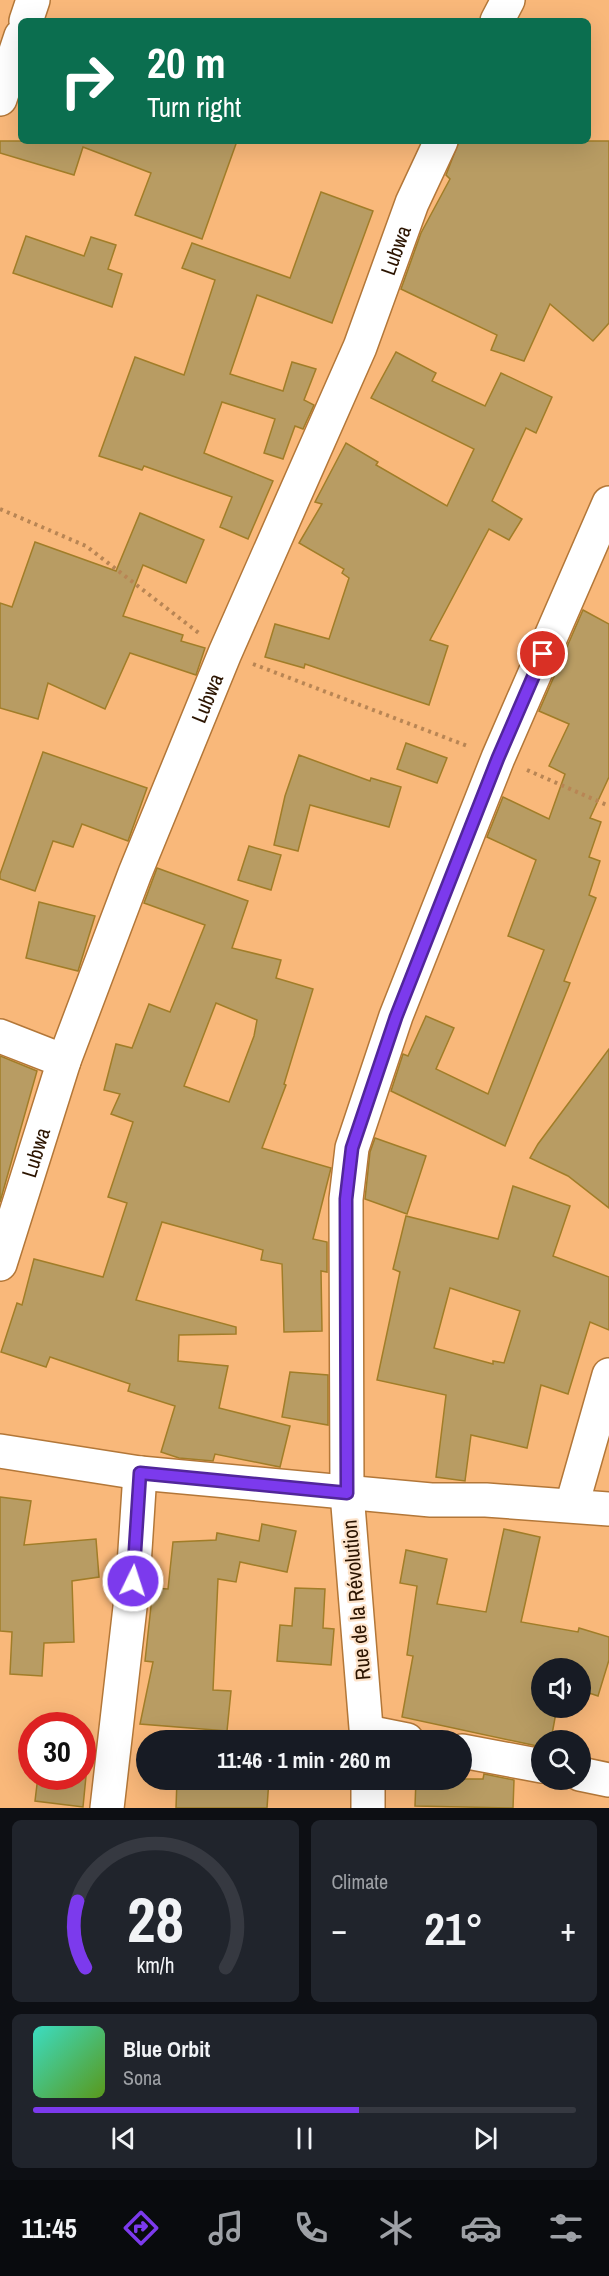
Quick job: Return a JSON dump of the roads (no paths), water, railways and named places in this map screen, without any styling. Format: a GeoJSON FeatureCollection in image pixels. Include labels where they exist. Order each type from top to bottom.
{"type":"FeatureCollection","features":[{"type":"Feature","properties":{"kind":"street"},"geometry":{"type":"LineString","coordinates":[[27,18],[33,0]]}},
{"type":"Feature","properties":{"kind":"street"},"geometry":{"type":"LineString","coordinates":[[499,18],[508,0]]}},
{"type":"Feature","properties":{"kind":"street"},"geometry":{"type":"LineString","coordinates":[[0,99],[18,45]]}},
{"type":"Feature","properties":{"kind":"street","name":"Lubwa"},"geometry":{"type":"LineString","coordinates":[[0,1264],[64,1061],[135,873],[225,653],[360,346],[412,203],[440,144]]}},
{"type":"Feature","properties":{"kind":"street","name":"Rue de la Révolution"},"geometry":{"type":"LineString","coordinates":[[367,1730],[347,1493],[346,1199],[352,1148],[392,1027],[498,758],[609,503]]}},
{"type":"Feature","properties":{"kind":"street"},"geometry":{"type":"LineString","coordinates":[[0,1036],[64,1061]]}},
{"type":"Feature","properties":{"kind":"street"},"geometry":{"type":"LineString","coordinates":[[573,1505],[609,1375]]}},
{"type":"Feature","properties":{"kind":"street"},"geometry":{"type":"LineString","coordinates":[[0,1451],[140,1473],[347,1493],[431,1500],[573,1505],[609,1509]]}},
{"type":"Feature","properties":{"kind":"street"},"geometry":{"type":"LineString","coordinates":[[107,1808],[133,1581],[140,1473]]}},
{"type":"Feature","properties":{"kind":"street"},"geometry":{"type":"LineString","coordinates":[[472,1753],[531,1764]]}},
{"type":"Feature","properties":{"kind":"street"},"geometry":{"type":"LineString","coordinates":[[591,1776],[609,1780]]}},
{"type":"Feature","properties":{"kind":"street"},"geometry":{"type":"LineString","coordinates":[[368,1790],[368,1808]]}}]}
